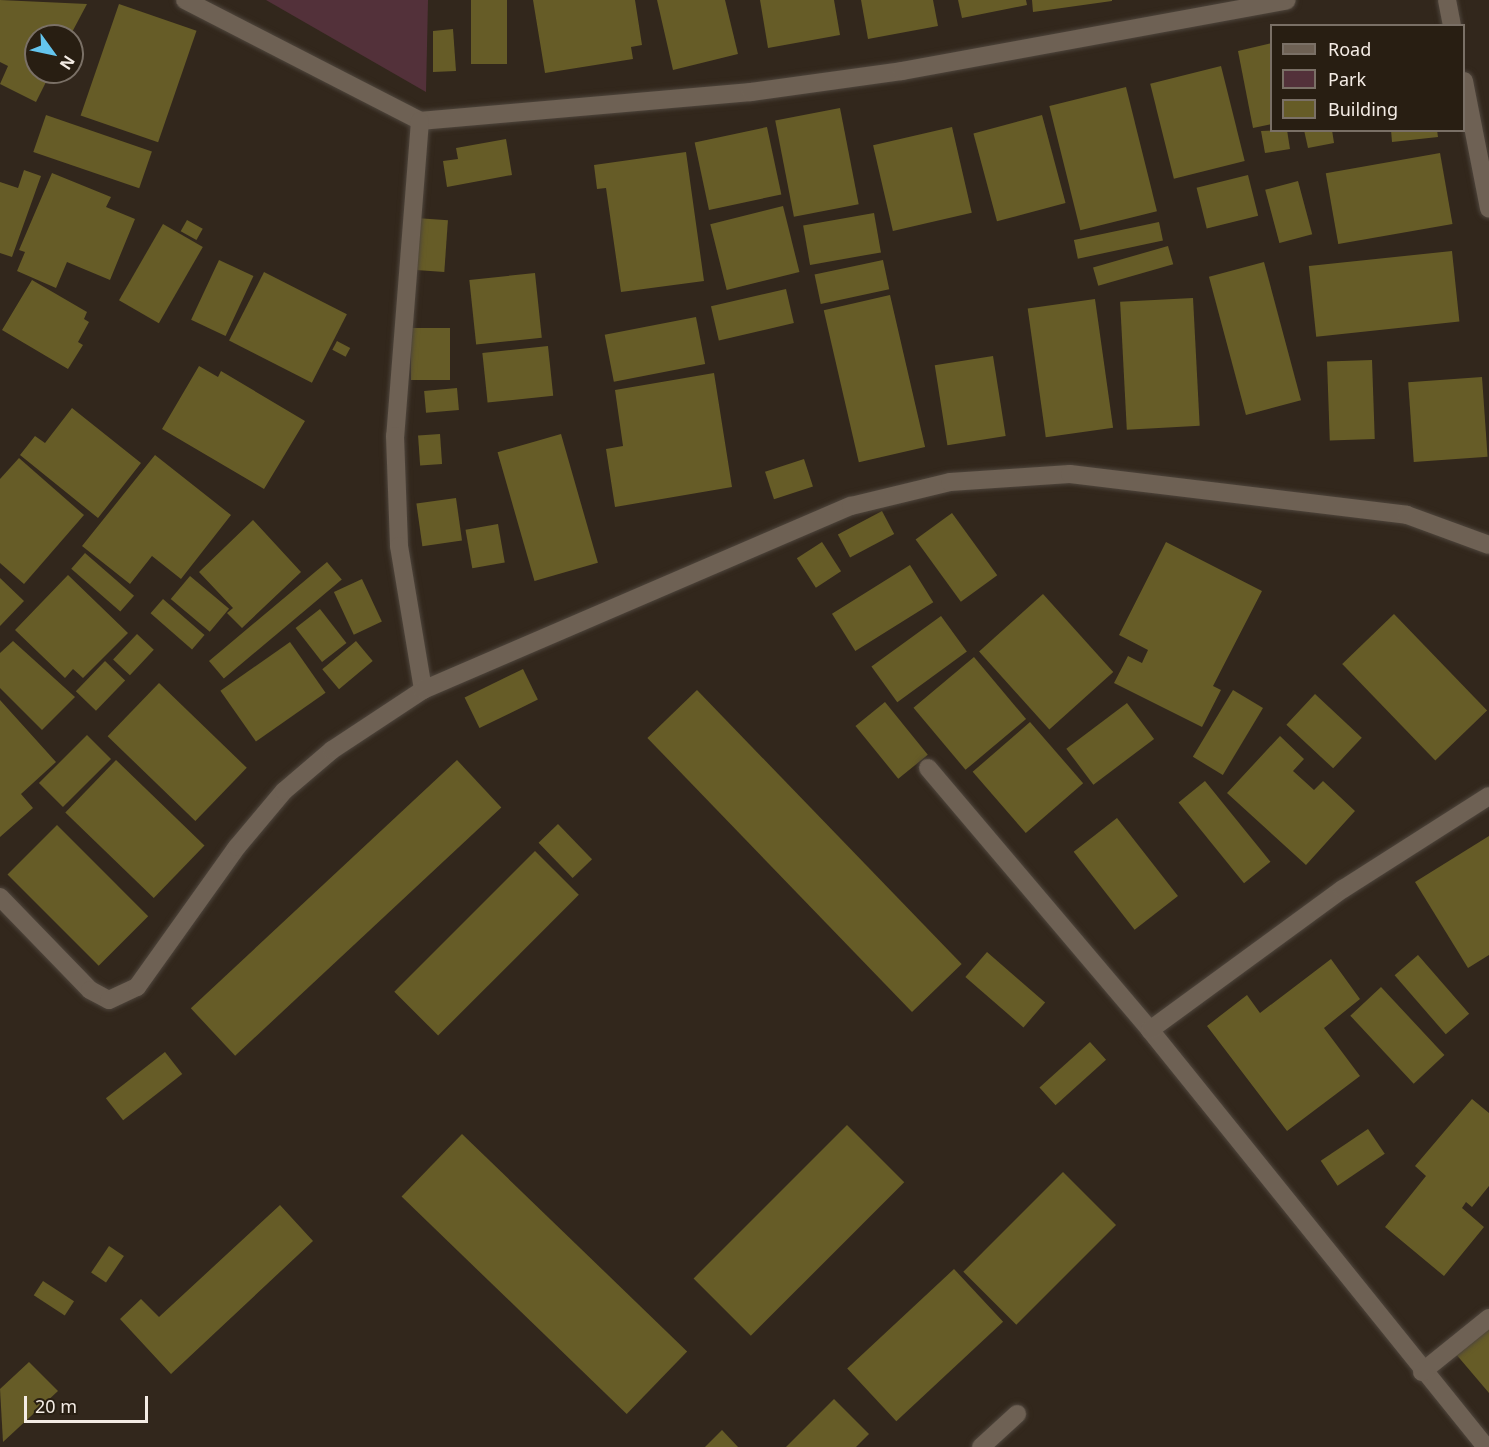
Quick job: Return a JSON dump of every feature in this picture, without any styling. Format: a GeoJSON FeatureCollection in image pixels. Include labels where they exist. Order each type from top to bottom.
{"type":"FeatureCollection","features":[{"type":"Feature","properties":{"kind":"street"},"geometry":{"type":"LineString","coordinates":[[185,0],[420,121],[751,92],[902,72],[1287,0]]}},
{"type":"Feature","properties":{"kind":"street"},"geometry":{"type":"LineString","coordinates":[[1447,0],[1452,24]]}},
{"type":"Feature","properties":{"kind":"street"},"geometry":{"type":"LineString","coordinates":[[1465,86],[1489,209]]}},
{"type":"Feature","properties":{"kind":"street"},"geometry":{"type":"LineString","coordinates":[[420,121],[395,436],[399,546],[423,690]]}},
{"type":"Feature","properties":{"kind":"street"},"geometry":{"type":"LineString","coordinates":[[0,897],[90,990],[109,1000],[137,987],[237,847],[284,792],[332,750],[423,690],[851,506],[950,482],[1082,476],[1407,515],[1489,545]]}},
{"type":"Feature","properties":{"kind":"street"},"geometry":{"type":"LineString","coordinates":[[928,768],[1150,1030],[1422,1372],[1486,1447]]}},
{"type":"Feature","properties":{"kind":"street"},"geometry":{"type":"LineString","coordinates":[[1150,1030],[1343,889],[1489,796]]}},
{"type":"Feature","properties":{"kind":"street"},"geometry":{"type":"LineString","coordinates":[[1422,1372],[1489,1318]]}},
{"type":"Feature","properties":{"kind":"street"},"geometry":{"type":"LineString","coordinates":[[981,1447],[1017,1414]]}},
{"type":"Feature","properties":{"kind":"green space"},"geometry":{"type":"Polygon","coordinates":[[[266,0],[428,0],[426,92],[266,0]]]}},
{"type":"Feature","properties":{"kind":"building"},"geometry":{"type":"Polygon","coordinates":[[[0,0],[87,4],[76,24],[24,24],[24,84],[45,84],[36,102],[0,84],[8,66],[0,62],[0,0]]]}},
{"type":"Feature","properties":{"kind":"building"},"geometry":{"type":"Polygon","coordinates":[[[471,0],[507,0],[507,64],[471,64],[471,0]]]}},
{"type":"Feature","properties":{"kind":"building"},"geometry":{"type":"Polygon","coordinates":[[[533,0],[635,0],[642,45],[631,47],[633,59],[545,73],[533,0]]]}},
{"type":"Feature","properties":{"kind":"building"},"geometry":{"type":"Polygon","coordinates":[[[657,0],[725,0],[738,54],[673,70],[657,0]]]}},
{"type":"Feature","properties":{"kind":"building"},"geometry":{"type":"Polygon","coordinates":[[[760,0],[834,0],[840,35],[768,48],[760,0]]]}},
{"type":"Feature","properties":{"kind":"building"},"geometry":{"type":"Polygon","coordinates":[[[861,0],[933,0],[938,26],[868,39],[861,0]]]}},
{"type":"Feature","properties":{"kind":"building"},"geometry":{"type":"Polygon","coordinates":[[[958,0],[1026,0],[1027,5],[962,18],[958,0]]]}},
{"type":"Feature","properties":{"kind":"building"},"geometry":{"type":"Polygon","coordinates":[[[1032,0],[1112,0],[1112,1],[1033,12],[1032,0]]]}},
{"type":"Feature","properties":{"kind":"building"},"geometry":{"type":"Polygon","coordinates":[[[119,4],[197,31],[158,142],[81,116],[119,4]]]}},
{"type":"Feature","properties":{"kind":"building"},"geometry":{"type":"Polygon","coordinates":[[[453,29],[456,71],[433,72],[433,31],[453,29]]]}},
{"type":"Feature","properties":{"kind":"building"},"geometry":{"type":"Polygon","coordinates":[[[1270,43],[1270,124],[1253,128],[1238,51],[1270,43]]]}},
{"type":"Feature","properties":{"kind":"building"},"geometry":{"type":"Polygon","coordinates":[[[1221,66],[1245,161],[1174,179],[1150,84],[1221,66]]]}},
{"type":"Feature","properties":{"kind":"building"},"geometry":{"type":"Polygon","coordinates":[[[1126,87],[1157,211],[1080,230],[1049,106],[1126,87]]]}},
{"type":"Feature","properties":{"kind":"building"},"geometry":{"type":"Polygon","coordinates":[[[840,108],[859,204],[794,217],[775,121],[840,108]]]}},
{"type":"Feature","properties":{"kind":"building"},"geometry":{"type":"Polygon","coordinates":[[[46,115],[152,151],[139,188],[33,152],[46,115]]]}},
{"type":"Feature","properties":{"kind":"building"},"geometry":{"type":"Polygon","coordinates":[[[1042,115],[1066,203],[997,221],[973,133],[1042,115]]]}},
{"type":"Feature","properties":{"kind":"building"},"geometry":{"type":"Polygon","coordinates":[[[767,127],[781,194],[709,210],[695,142],[767,127]]]}},
{"type":"Feature","properties":{"kind":"building"},"geometry":{"type":"Polygon","coordinates":[[[952,127],[972,213],[893,231],[873,145],[952,127]]]}},
{"type":"Feature","properties":{"kind":"building"},"geometry":{"type":"Polygon","coordinates":[[[1261,131],[1287,132],[1290,149],[1265,153],[1261,131]]]}},
{"type":"Feature","properties":{"kind":"building"},"geometry":{"type":"Polygon","coordinates":[[[1304,132],[1332,132],[1334,143],[1308,148],[1304,132]]]}},
{"type":"Feature","properties":{"kind":"building"},"geometry":{"type":"Polygon","coordinates":[[[1391,132],[1437,132],[1438,137],[1392,142],[1391,132]]]}},
{"type":"Feature","properties":{"kind":"building"},"geometry":{"type":"Polygon","coordinates":[[[506,139],[512,175],[447,187],[443,161],[458,159],[456,148],[506,139]]]}},
{"type":"Feature","properties":{"kind":"building"},"geometry":{"type":"Polygon","coordinates":[[[686,152],[704,281],[621,292],[606,188],[597,189],[594,165],[686,152]]]}},
{"type":"Feature","properties":{"kind":"building"},"geometry":{"type":"Polygon","coordinates":[[[1440,153],[1453,224],[1338,244],[1326,173],[1440,153]]]}},
{"type":"Feature","properties":{"kind":"building"},"geometry":{"type":"Polygon","coordinates":[[[24,170],[41,176],[12,257],[0,253],[0,182],[18,188],[24,170]]]}},
{"type":"Feature","properties":{"kind":"building"},"geometry":{"type":"Polygon","coordinates":[[[52,173],[111,197],[106,207],[135,219],[110,280],[67,262],[56,288],[17,271],[25,252],[19,250],[52,173]]]}},
{"type":"Feature","properties":{"kind":"building"},"geometry":{"type":"Polygon","coordinates":[[[1248,175],[1258,216],[1207,229],[1197,188],[1248,175]]]}},
{"type":"Feature","properties":{"kind":"building"},"geometry":{"type":"Polygon","coordinates":[[[1298,181],[1312,234],[1279,243],[1265,190],[1298,181]]]}},
{"type":"Feature","properties":{"kind":"building"},"geometry":{"type":"Polygon","coordinates":[[[783,206],[799,272],[727,290],[710,224],[783,206]]]}},
{"type":"Feature","properties":{"kind":"building"},"geometry":{"type":"Polygon","coordinates":[[[874,213],[881,252],[810,265],[803,226],[874,213]]]}},
{"type":"Feature","properties":{"kind":"building"},"geometry":{"type":"Polygon","coordinates":[[[416,218],[448,220],[444,272],[412,270],[416,218]]]}},
{"type":"Feature","properties":{"kind":"building"},"geometry":{"type":"Polygon","coordinates":[[[187,220],[203,229],[196,240],[181,231],[187,220]]]}},
{"type":"Feature","properties":{"kind":"building"},"geometry":{"type":"Polygon","coordinates":[[[1159,222],[1163,241],[1078,259],[1074,240],[1159,222]]]}},
{"type":"Feature","properties":{"kind":"building"},"geometry":{"type":"Polygon","coordinates":[[[163,224],[203,247],[159,323],[119,300],[163,224]]]}},
{"type":"Feature","properties":{"kind":"building"},"geometry":{"type":"Polygon","coordinates":[[[1168,246],[1173,264],[1098,286],[1093,267],[1168,246]]]}},
{"type":"Feature","properties":{"kind":"building"},"geometry":{"type":"Polygon","coordinates":[[[1452,251],[1459,322],[1316,337],[1309,266],[1452,251]]]}},
{"type":"Feature","properties":{"kind":"building"},"geometry":{"type":"Polygon","coordinates":[[[219,260],[253,276],[226,336],[191,320],[219,260]]]}},
{"type":"Feature","properties":{"kind":"building"},"geometry":{"type":"Polygon","coordinates":[[[883,260],[889,289],[821,304],[815,275],[883,260]]]}},
{"type":"Feature","properties":{"kind":"building"},"geometry":{"type":"Polygon","coordinates":[[[1264,262],[1301,400],[1246,415],[1209,277],[1264,262]]]}},
{"type":"Feature","properties":{"kind":"building"},"geometry":{"type":"Polygon","coordinates":[[[264,272],[347,314],[312,383],[229,341],[264,272]]]}},
{"type":"Feature","properties":{"kind":"building"},"geometry":{"type":"Polygon","coordinates":[[[535,273],[542,338],[476,345],[469,280],[535,273]]]}},
{"type":"Feature","properties":{"kind":"building"},"geometry":{"type":"Polygon","coordinates":[[[32,280],[87,312],[84,319],[89,322],[78,342],[83,345],[68,369],[2,330],[32,280]]]}},
{"type":"Feature","properties":{"kind":"building"},"geometry":{"type":"Polygon","coordinates":[[[786,289],[794,323],[719,340],[711,306],[786,289]]]}},
{"type":"Feature","properties":{"kind":"building"},"geometry":{"type":"Polygon","coordinates":[[[890,295],[925,447],[859,462],[824,310],[890,295]]]}},
{"type":"Feature","properties":{"kind":"building"},"geometry":{"type":"Polygon","coordinates":[[[1193,298],[1200,426],[1127,430],[1120,302],[1193,298]]]}},
{"type":"Feature","properties":{"kind":"building"},"geometry":{"type":"Polygon","coordinates":[[[1095,299],[1113,428],[1046,437],[1028,308],[1095,299]]]}},
{"type":"Feature","properties":{"kind":"building"},"geometry":{"type":"Polygon","coordinates":[[[696,317],[705,364],[614,382],[605,335],[696,317]]]}},
{"type":"Feature","properties":{"kind":"building"},"geometry":{"type":"Polygon","coordinates":[[[411,328],[450,328],[450,380],[411,380],[411,328]]]}},
{"type":"Feature","properties":{"kind":"building"},"geometry":{"type":"Polygon","coordinates":[[[337,341],[350,348],[346,357],[332,350],[337,341]]]}},
{"type":"Feature","properties":{"kind":"building"},"geometry":{"type":"Polygon","coordinates":[[[548,346],[553,396],[488,403],[482,353],[548,346]]]}},
{"type":"Feature","properties":{"kind":"building"},"geometry":{"type":"Polygon","coordinates":[[[993,356],[1006,436],[947,445],[935,365],[993,356]]]}},
{"type":"Feature","properties":{"kind":"building"},"geometry":{"type":"Polygon","coordinates":[[[1372,360],[1375,439],[1330,441],[1327,362],[1372,360]]]}},
{"type":"Feature","properties":{"kind":"building"},"geometry":{"type":"Polygon","coordinates":[[[199,366],[218,377],[221,371],[305,421],[264,489],[162,429],[199,366]]]}},
{"type":"Feature","properties":{"kind":"building"},"geometry":{"type":"Polygon","coordinates":[[[714,373],[732,487],[615,507],[606,449],[623,446],[615,390],[714,373]]]}},
{"type":"Feature","properties":{"kind":"building"},"geometry":{"type":"Polygon","coordinates":[[[1482,377],[1488,457],[1414,462],[1408,382],[1482,377]]]}},
{"type":"Feature","properties":{"kind":"building"},"geometry":{"type":"Polygon","coordinates":[[[457,388],[459,410],[426,413],[424,391],[457,388]]]}},
{"type":"Feature","properties":{"kind":"building"},"geometry":{"type":"Polygon","coordinates":[[[72,408],[141,463],[98,518],[20,455],[35,436],[45,443],[72,408]]]}},
{"type":"Feature","properties":{"kind":"building"},"geometry":{"type":"Polygon","coordinates":[[[440,434],[442,464],[420,465],[418,436],[440,434]]]}},
{"type":"Feature","properties":{"kind":"building"},"geometry":{"type":"Polygon","coordinates":[[[561,434],[598,563],[534,581],[498,452],[561,434]]]}},
{"type":"Feature","properties":{"kind":"building"},"geometry":{"type":"Polygon","coordinates":[[[155,455],[231,515],[181,579],[152,556],[130,584],[82,546],[155,455]]]}},
{"type":"Feature","properties":{"kind":"building"},"geometry":{"type":"Polygon","coordinates":[[[19,458],[84,515],[24,584],[0,563],[0,479],[19,458]]]}},
{"type":"Feature","properties":{"kind":"building"},"geometry":{"type":"Polygon","coordinates":[[[804,459],[813,487],[774,499],[765,472],[804,459]]]}},
{"type":"Feature","properties":{"kind":"building"},"geometry":{"type":"Polygon","coordinates":[[[456,498],[462,541],[422,546],[416,504],[456,498]]]}},
{"type":"Feature","properties":{"kind":"building"},"geometry":{"type":"Polygon","coordinates":[[[882,511],[894,534],[850,557],[838,534],[882,511]]]}},
{"type":"Feature","properties":{"kind":"building"},"geometry":{"type":"Polygon","coordinates":[[[952,513],[997,575],[961,602],[916,539],[952,513]]]}},
{"type":"Feature","properties":{"kind":"building"},"geometry":{"type":"Polygon","coordinates":[[[253,520],[301,572],[242,628],[227,613],[233,608],[199,572],[253,520]]]}},
{"type":"Feature","properties":{"kind":"building"},"geometry":{"type":"Polygon","coordinates":[[[498,524],[505,562],[472,568],[466,530],[498,524]]]}},
{"type":"Feature","properties":{"kind":"building"},"geometry":{"type":"Polygon","coordinates":[[[822,542],[841,571],[816,588],[797,558],[822,542]]]}},
{"type":"Feature","properties":{"kind":"building"},"geometry":{"type":"Polygon","coordinates":[[[1166,542],[1262,591],[1213,686],[1221,690],[1202,727],[1114,683],[1128,656],[1142,663],[1148,650],[1119,635],[1166,542]]]}},
{"type":"Feature","properties":{"kind":"building"},"geometry":{"type":"Polygon","coordinates":[[[85,553],[134,596],[120,611],[71,569],[85,553]]]}},
{"type":"Feature","properties":{"kind":"building"},"geometry":{"type":"Polygon","coordinates":[[[327,562],[342,580],[224,679],[209,661],[327,562]]]}},
{"type":"Feature","properties":{"kind":"building"},"geometry":{"type":"Polygon","coordinates":[[[910,565],[933,602],[855,651],[832,614],[910,565]]]}},
{"type":"Feature","properties":{"kind":"building"},"geometry":{"type":"Polygon","coordinates":[[[68,575],[128,633],[83,678],[73,669],[65,678],[15,630],[68,575]]]}},
{"type":"Feature","properties":{"kind":"building"},"geometry":{"type":"Polygon","coordinates":[[[190,576],[229,609],[210,632],[171,599],[190,576]]]}},
{"type":"Feature","properties":{"kind":"building"},"geometry":{"type":"Polygon","coordinates":[[[0,578],[24,601],[0,626],[0,578]]]}},
{"type":"Feature","properties":{"kind":"building"},"geometry":{"type":"Polygon","coordinates":[[[362,579],[382,622],[354,635],[334,592],[362,579]]]}},
{"type":"Feature","properties":{"kind":"building"},"geometry":{"type":"Polygon","coordinates":[[[1043,594],[1113,672],[1049,730],[979,652],[1043,594]]]}},
{"type":"Feature","properties":{"kind":"building"},"geometry":{"type":"Polygon","coordinates":[[[163,599],[205,635],[192,649],[151,613],[163,599]]]}},
{"type":"Feature","properties":{"kind":"building"},"geometry":{"type":"Polygon","coordinates":[[[320,609],[346,643],[322,662],[296,628],[320,609]]]}},
{"type":"Feature","properties":{"kind":"building"},"geometry":{"type":"Polygon","coordinates":[[[1394,614],[1487,710],[1435,760],[1342,664],[1394,614]]]}},
{"type":"Feature","properties":{"kind":"building"},"geometry":{"type":"Polygon","coordinates":[[[941,616],[967,652],[897,702],[871,667],[941,616]]]}},
{"type":"Feature","properties":{"kind":"building"},"geometry":{"type":"Polygon","coordinates":[[[137,634],[154,650],[130,675],[113,660],[137,634]]]}},
{"type":"Feature","properties":{"kind":"building"},"geometry":{"type":"Polygon","coordinates":[[[13,641],[75,697],[42,730],[0,688],[0,653],[13,641]]]}},
{"type":"Feature","properties":{"kind":"building"},"geometry":{"type":"Polygon","coordinates":[[[356,641],[373,661],[339,689],[322,669],[356,641]]]}},
{"type":"Feature","properties":{"kind":"building"},"geometry":{"type":"Polygon","coordinates":[[[290,642],[326,693],[256,742],[220,691],[290,642]]]}},
{"type":"Feature","properties":{"kind":"building"},"geometry":{"type":"Polygon","coordinates":[[[974,657],[1026,719],[966,770],[913,708],[974,657]]]}},
{"type":"Feature","properties":{"kind":"building"},"geometry":{"type":"Polygon","coordinates":[[[105,661],[125,680],[96,711],[76,691],[105,661]]]}},
{"type":"Feature","properties":{"kind":"building"},"geometry":{"type":"Polygon","coordinates":[[[523,669],[538,700],[479,728],[465,697],[523,669]]]}},
{"type":"Feature","properties":{"kind":"building"},"geometry":{"type":"Polygon","coordinates":[[[159,683],[247,768],[195,821],[108,736],[159,683]]]}},
{"type":"Feature","properties":{"kind":"building"},"geometry":{"type":"Polygon","coordinates":[[[697,690],[962,964],[912,1012],[647,738],[697,690]]]}},
{"type":"Feature","properties":{"kind":"building"},"geometry":{"type":"Polygon","coordinates":[[[1233,690],[1263,708],[1223,775],[1193,757],[1233,690]]]}},
{"type":"Feature","properties":{"kind":"building"},"geometry":{"type":"Polygon","coordinates":[[[1315,694],[1362,738],[1333,768],[1286,725],[1315,694]]]}},
{"type":"Feature","properties":{"kind":"building"},"geometry":{"type":"Polygon","coordinates":[[[0,700],[56,762],[21,794],[33,808],[0,837],[0,700]]]}},
{"type":"Feature","properties":{"kind":"building"},"geometry":{"type":"Polygon","coordinates":[[[885,702],[928,755],[898,779],[855,726],[885,702]]]}},
{"type":"Feature","properties":{"kind":"building"},"geometry":{"type":"Polygon","coordinates":[[[1127,703],[1154,739],[1093,785],[1066,749],[1127,703]]]}},
{"type":"Feature","properties":{"kind":"building"},"geometry":{"type":"Polygon","coordinates":[[[1030,722],[1083,783],[1026,833],[973,772],[1030,722]]]}},
{"type":"Feature","properties":{"kind":"building"},"geometry":{"type":"Polygon","coordinates":[[[87,735],[111,759],[63,807],[39,783],[87,735]]]}},
{"type":"Feature","properties":{"kind":"building"},"geometry":{"type":"Polygon","coordinates":[[[1280,736],[1304,759],[1293,771],[1314,790],[1323,781],[1355,811],[1306,865],[1227,793],[1280,736]]]}},
{"type":"Feature","properties":{"kind":"building"},"geometry":{"type":"Polygon","coordinates":[[[116,760],[204,845],[154,898],[65,813],[116,760]]]}},
{"type":"Feature","properties":{"kind":"building"},"geometry":{"type":"Polygon","coordinates":[[[457,760],[501,808],[235,1056],[191,1008],[457,760]]]}},
{"type":"Feature","properties":{"kind":"building"},"geometry":{"type":"Polygon","coordinates":[[[1205,781],[1270,862],[1244,883],[1179,802],[1205,781]]]}},
{"type":"Feature","properties":{"kind":"building"},"geometry":{"type":"Polygon","coordinates":[[[1117,818],[1178,896],[1135,930],[1074,852],[1117,818]]]}},
{"type":"Feature","properties":{"kind":"building"},"geometry":{"type":"Polygon","coordinates":[[[558,824],[592,859],[573,878],[539,843],[558,824]]]}},
{"type":"Feature","properties":{"kind":"building"},"geometry":{"type":"Polygon","coordinates":[[[57,825],[148,916],[99,966],[8,874],[57,825]]]}},
{"type":"Feature","properties":{"kind":"building"},"geometry":{"type":"Polygon","coordinates":[[[1489,836],[1489,955],[1468,968],[1415,882],[1489,836]]]}},
{"type":"Feature","properties":{"kind":"building"},"geometry":{"type":"Polygon","coordinates":[[[535,851],[579,895],[438,1036],[394,992],[535,851]]]}},
{"type":"Feature","properties":{"kind":"building"},"geometry":{"type":"Polygon","coordinates":[[[987,952],[1045,1003],[1023,1027],[965,977],[987,952]]]}},
{"type":"Feature","properties":{"kind":"building"},"geometry":{"type":"Polygon","coordinates":[[[1418,955],[1469,1014],[1446,1034],[1395,975],[1418,955]]]}},
{"type":"Feature","properties":{"kind":"building"},"geometry":{"type":"Polygon","coordinates":[[[1331,959],[1360,999],[1324,1028],[1360,1076],[1287,1131],[1207,1026],[1247,995],[1260,1013],[1331,959]]]}},
{"type":"Feature","properties":{"kind":"building"},"geometry":{"type":"Polygon","coordinates":[[[1381,987],[1444,1055],[1414,1084],[1350,1016],[1381,987]]]}},
{"type":"Feature","properties":{"kind":"building"},"geometry":{"type":"Polygon","coordinates":[[[1090,1042],[1106,1060],[1056,1105],[1039,1088],[1090,1042]]]}},
{"type":"Feature","properties":{"kind":"building"},"geometry":{"type":"Polygon","coordinates":[[[165,1052],[182,1074],[123,1120],[106,1098],[165,1052]]]}},
{"type":"Feature","properties":{"kind":"building"},"geometry":{"type":"Polygon","coordinates":[[[1472,1099],[1489,1113],[1489,1186],[1472,1207],[1466,1202],[1462,1208],[1484,1227],[1444,1276],[1385,1227],[1426,1176],[1415,1166],[1472,1099]]]}},
{"type":"Feature","properties":{"kind":"building"},"geometry":{"type":"Polygon","coordinates":[[[847,1125],[904,1182],[751,1336],[694,1278],[847,1125]]]}},
{"type":"Feature","properties":{"kind":"building"},"geometry":{"type":"Polygon","coordinates":[[[1368,1129],[1385,1154],[1338,1186],[1321,1161],[1368,1129]]]}},
{"type":"Feature","properties":{"kind":"building"},"geometry":{"type":"Polygon","coordinates":[[[462,1134],[687,1351],[627,1414],[402,1197],[462,1134]]]}},
{"type":"Feature","properties":{"kind":"building"},"geometry":{"type":"Polygon","coordinates":[[[1063,1172],[1116,1225],[1016,1325],[963,1272],[1063,1172]]]}},
{"type":"Feature","properties":{"kind":"building"},"geometry":{"type":"Polygon","coordinates":[[[280,1205],[313,1241],[171,1374],[120,1319],[141,1299],[159,1317],[280,1205]]]}},
{"type":"Feature","properties":{"kind":"building"},"geometry":{"type":"Polygon","coordinates":[[[109,1246],[124,1256],[106,1283],[91,1273],[109,1246]]]}},
{"type":"Feature","properties":{"kind":"building"},"geometry":{"type":"Polygon","coordinates":[[[954,1269],[1003,1322],[896,1421],[847,1369],[954,1269]]]}},
{"type":"Feature","properties":{"kind":"building"},"geometry":{"type":"Polygon","coordinates":[[[43,1281],[74,1301],[65,1315],[34,1295],[43,1281]]]}},
{"type":"Feature","properties":{"kind":"building"},"geometry":{"type":"Polygon","coordinates":[[[1489,1323],[1489,1393],[1455,1353],[1489,1323]]]}},
{"type":"Feature","properties":{"kind":"building"},"geometry":{"type":"Polygon","coordinates":[[[29,1362],[58,1391],[3,1442],[0,1389],[29,1362]]]}},
{"type":"Feature","properties":{"kind":"building"},"geometry":{"type":"Polygon","coordinates":[[[834,1399],[869,1434],[856,1447],[786,1447],[834,1399]]]}},
{"type":"Feature","properties":{"kind":"building"},"geometry":{"type":"Polygon","coordinates":[[[722,1430],[738,1447],[705,1447],[722,1430]]]}}]}
